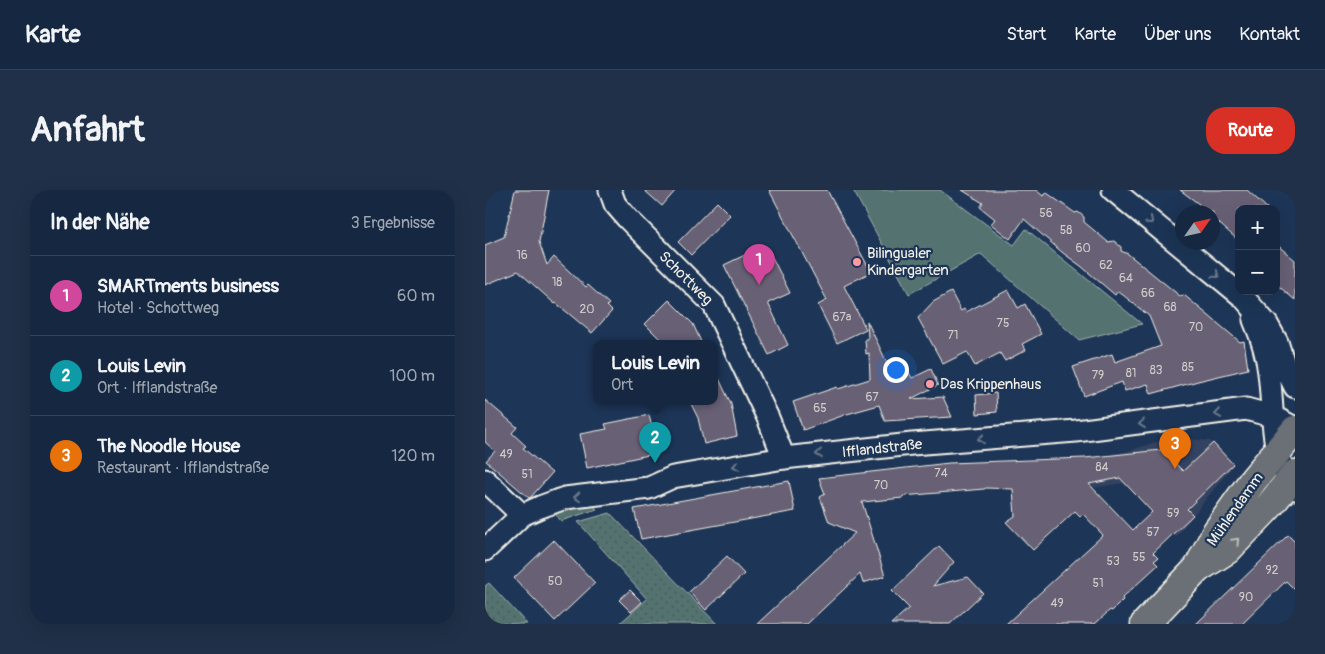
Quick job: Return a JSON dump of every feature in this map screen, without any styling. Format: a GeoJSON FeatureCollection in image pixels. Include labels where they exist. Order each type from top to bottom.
{"type":"FeatureCollection","features":[{"type":"Feature","properties":{"kind":"main road","name":"Mühlendamm"},"geometry":{"type":"LineString","coordinates":[[1197,569],[1217,531],[1277,451],[1287,424]]}},
{"type":"Feature","properties":{"kind":"main road","name":"Mühlendamm"},"geometry":{"type":"LineString","coordinates":[[1145,624],[1197,569],[1227,550],[1293,482]]}},
{"type":"Feature","properties":{"kind":"street","name":"Schottweg"},"geometry":{"type":"LineString","coordinates":[[610,190],[615,204],[627,218],[714,305],[768,418],[784,458]]}},
{"type":"Feature","properties":{"kind":"street"},"geometry":{"type":"LineString","coordinates":[[1113,190],[1243,297],[1267,324],[1277,342],[1285,367],[1295,386]]}},
{"type":"Feature","properties":{"kind":"street"},"geometry":{"type":"LineString","coordinates":[[1243,297],[1259,332],[1269,371],[1287,424]]}},
{"type":"Feature","properties":{"kind":"street"},"geometry":{"type":"LineString","coordinates":[[1246,410],[1255,404],[1262,385],[1255,350],[1259,332]]}},
{"type":"Feature","properties":{"kind":"street","name":"Ifflandstraße"},"geometry":{"type":"LineString","coordinates":[[485,550],[522,515],[565,498],[649,488],[673,476],[784,458],[912,444],[1076,431],[1246,410],[1287,424]]}},
{"type":"Feature","properties":{"kind":"street"},"geometry":{"type":"LineString","coordinates":[[1277,451],[1293,482]]}},
{"type":"Feature","properties":{"kind":"street"},"geometry":{"type":"LineString","coordinates":[[485,480],[522,515]]}},
{"type":"Feature","properties":{"kind":"shaded area"},"geometry":{"type":"Polygon","coordinates":[[[1191,439],[1210,441],[1234,464],[1176,537],[1124,483],[1092,488],[1089,484],[1085,458],[1125,452],[1156,442],[1191,439]]]}},
{"type":"Feature","properties":{"kind":"green space"},"geometry":{"type":"Polygon","coordinates":[[[853,190],[940,190],[1014,245],[1026,229],[1142,324],[1079,340],[981,254],[909,294],[853,190]]]}},
{"type":"Feature","properties":{"kind":"green space"},"geometry":{"type":"Polygon","coordinates":[[[591,504],[597,509],[561,521],[556,515],[558,507],[591,504]]]}},
{"type":"Feature","properties":{"kind":"green space"},"geometry":{"type":"Polygon","coordinates":[[[610,513],[717,624],[619,624],[647,599],[578,522],[610,513]]]}},
{"type":"Feature","properties":{"kind":"green space"},"geometry":{"type":"Polygon","coordinates":[[[489,583],[527,624],[485,624],[485,586],[489,583]]]}},
{"type":"Feature","properties":{"kind":"building"},"geometry":{"type":"Polygon","coordinates":[[[515,190],[549,190],[539,242],[547,265],[554,257],[586,287],[588,285],[609,304],[607,306],[612,311],[592,333],[555,304],[518,271],[485,285],[485,245],[504,237],[515,190]]]}},
{"type":"Feature","properties":{"kind":"building"},"geometry":{"type":"Polygon","coordinates":[[[644,190],[676,190],[662,206],[644,190]]]}},
{"type":"Feature","properties":{"kind":"building"},"geometry":{"type":"Polygon","coordinates":[[[769,190],[827,190],[871,272],[844,286],[866,329],[837,343],[818,305],[827,300],[769,190]]]}},
{"type":"Feature","properties":{"kind":"building"},"geometry":{"type":"Polygon","coordinates":[[[962,190],[1036,190],[1043,196],[1047,193],[1075,213],[1078,212],[1084,217],[1084,222],[1108,242],[1114,241],[1121,247],[1121,251],[1128,254],[1180,296],[1184,295],[1240,342],[1244,341],[1248,369],[1151,394],[1148,384],[1125,391],[1122,382],[1084,396],[1073,367],[1112,354],[1115,362],[1161,346],[1149,316],[1118,291],[1115,295],[1024,219],[1010,239],[991,224],[995,219],[980,207],[983,203],[962,190]]]}},
{"type":"Feature","properties":{"kind":"building"},"geometry":{"type":"Polygon","coordinates":[[[1180,190],[1247,190],[1264,205],[1235,205],[1235,237],[1220,224],[1220,205],[1199,204],[1180,190]]]}},
{"type":"Feature","properties":{"kind":"building"},"geometry":{"type":"Polygon","coordinates":[[[717,202],[730,215],[691,255],[678,242],[717,202]]]}},
{"type":"Feature","properties":{"kind":"building"},"geometry":{"type":"Polygon","coordinates":[[[1280,247],[1295,260],[1295,300],[1280,287],[1280,247]]]}},
{"type":"Feature","properties":{"kind":"building"},"geometry":{"type":"Polygon","coordinates":[[[745,255],[751,267],[772,257],[790,293],[768,303],[788,345],[769,355],[724,265],[745,255]]]}},
{"type":"Feature","properties":{"kind":"building"},"geometry":{"type":"Polygon","coordinates":[[[1008,290],[1018,308],[1025,304],[1041,334],[1022,344],[1026,350],[1005,361],[1000,353],[975,366],[967,352],[943,364],[918,318],[933,302],[951,292],[961,311],[964,309],[966,312],[1008,290]]]}},
{"type":"Feature","properties":{"kind":"building"},"geometry":{"type":"Polygon","coordinates":[[[669,300],[693,324],[700,340],[661,340],[645,324],[669,300]]]}},
{"type":"Feature","properties":{"kind":"building"},"geometry":{"type":"Polygon","coordinates":[[[867,321],[891,371],[904,364],[912,378],[931,369],[938,385],[911,399],[943,397],[952,417],[885,421],[879,405],[803,430],[793,402],[837,387],[838,389],[870,379],[869,353],[866,354],[865,339],[868,339],[867,321]]]}},
{"type":"Feature","properties":{"kind":"building"},"geometry":{"type":"Polygon","coordinates":[[[718,376],[731,404],[737,436],[704,444],[698,418],[692,405],[718,405],[718,376]]]}},
{"type":"Feature","properties":{"kind":"building"},"geometry":{"type":"Polygon","coordinates":[[[996,393],[997,412],[977,414],[976,395],[996,393]]]}},
{"type":"Feature","properties":{"kind":"building"},"geometry":{"type":"Polygon","coordinates":[[[485,400],[517,427],[512,433],[526,446],[523,448],[552,473],[529,498],[486,461],[495,451],[485,442],[485,400]]]}},
{"type":"Feature","properties":{"kind":"building"},"geometry":{"type":"Polygon","coordinates":[[[649,415],[658,453],[587,468],[580,434],[607,429],[605,424],[649,415]]]}},
{"type":"Feature","properties":{"kind":"building"},"geometry":{"type":"Polygon","coordinates":[[[1213,443],[1233,464],[1187,509],[1193,515],[1153,553],[1158,558],[1154,561],[1158,565],[1122,598],[1123,600],[1112,611],[1110,610],[1095,624],[1006,624],[1103,535],[1083,514],[1080,516],[1075,511],[1033,550],[1006,522],[1015,516],[1013,489],[986,488],[862,502],[885,576],[863,583],[860,574],[807,624],[757,624],[855,533],[829,522],[820,497],[825,494],[819,478],[949,463],[1085,458],[1161,450],[1183,471],[1213,443]],[[1120,478],[1089,484],[1133,530],[1152,512],[1120,478]]]}},
{"type":"Feature","properties":{"kind":"building"},"geometry":{"type":"Polygon","coordinates":[[[789,481],[795,511],[641,539],[634,509],[789,481]]]}},
{"type":"Feature","properties":{"kind":"building"},"geometry":{"type":"Polygon","coordinates":[[[1288,535],[1295,542],[1295,590],[1286,581],[1242,624],[1196,624],[1288,535]]]}},
{"type":"Feature","properties":{"kind":"building"},"geometry":{"type":"Polygon","coordinates":[[[554,540],[595,583],[555,621],[514,578],[554,540]]]}},
{"type":"Feature","properties":{"kind":"building"},"geometry":{"type":"Polygon","coordinates":[[[939,546],[954,562],[933,586],[968,577],[983,593],[950,624],[891,624],[909,608],[892,591],[939,546]]]}},
{"type":"Feature","properties":{"kind":"building"},"geometry":{"type":"Polygon","coordinates":[[[727,556],[744,574],[706,610],[689,592],[727,556]]]}},
{"type":"Feature","properties":{"kind":"building"},"geometry":{"type":"Polygon","coordinates":[[[630,590],[642,602],[631,612],[619,600],[630,590]]]}},
{"type":"Feature","properties":{"kind":"place","name":"Bilingualer Kindergarten"},"geometry":{"type":"Point","coordinates":[857,262]}},
{"type":"Feature","properties":{"kind":"place","name":"SMARTments business"},"geometry":{"type":"Point","coordinates":[759,285]}},
{"type":"Feature","properties":{"kind":"place","name":"Das Krippenhaus"},"geometry":{"type":"Point","coordinates":[930,384]}},
{"type":"Feature","properties":{"kind":"place","name":"Louis Levin"},"geometry":{"type":"Point","coordinates":[655,463]}},
{"type":"Feature","properties":{"kind":"place","name":"The Noodle House"},"geometry":{"type":"Point","coordinates":[1175,469]}}]}
